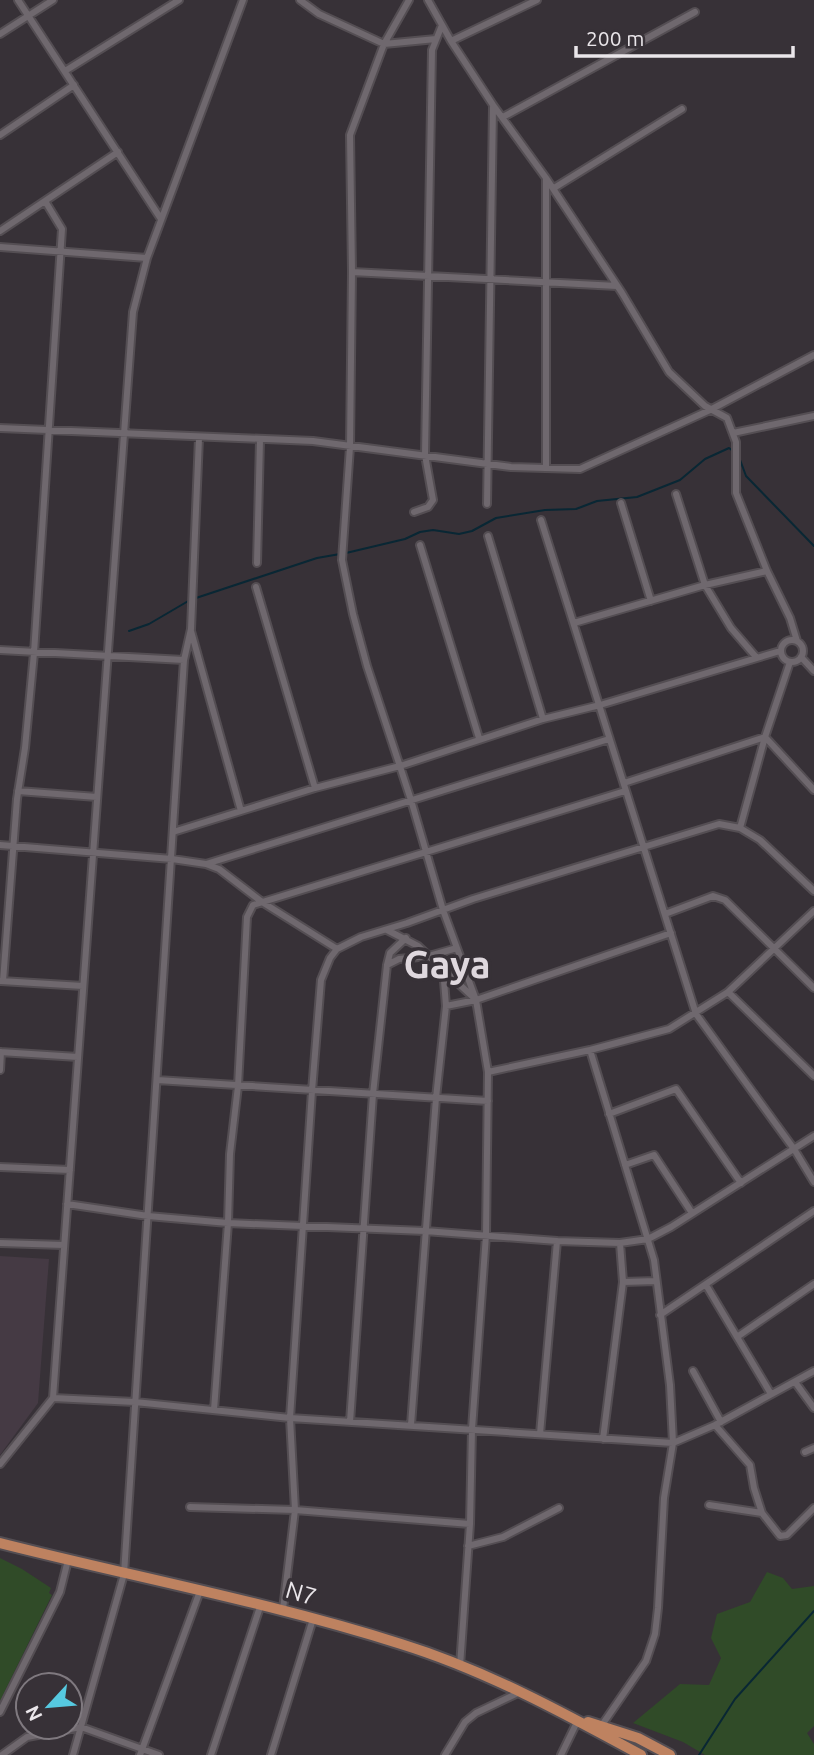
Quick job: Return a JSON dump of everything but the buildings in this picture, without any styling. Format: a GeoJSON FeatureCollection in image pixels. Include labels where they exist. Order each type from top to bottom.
{"type":"FeatureCollection","features":[{"type":"Feature","properties":{"kind":"main road","name":"N7"},"geometry":{"type":"LineString","coordinates":[[0,1543],[283,1609],[403,1644],[520,1692],[578,1720]]}},
{"type":"Feature","properties":{"kind":"main road"},"geometry":{"type":"LineString","coordinates":[[578,1720],[602,1725],[638,1738],[670,1755]]}},
{"type":"Feature","properties":{"kind":"main road"},"geometry":{"type":"LineString","coordinates":[[578,1720],[641,1755]]}},
{"type":"Feature","properties":{"kind":"street"},"geometry":{"type":"LineString","coordinates":[[18,0],[161,219]]}},
{"type":"Feature","properties":{"kind":"street"},"geometry":{"type":"LineString","coordinates":[[0,34],[53,0]]}},
{"type":"Feature","properties":{"kind":"street"},"geometry":{"type":"LineString","coordinates":[[65,71],[179,0]]}},
{"type":"Feature","properties":{"kind":"street"},"geometry":{"type":"LineString","coordinates":[[0,1464],[53,1398],[133,312],[147,258],[243,0]]}},
{"type":"Feature","properties":{"kind":"street"},"geometry":{"type":"LineString","coordinates":[[300,0],[319,14],[384,44],[436,39]]}},
{"type":"Feature","properties":{"kind":"street"},"geometry":{"type":"LineString","coordinates":[[409,0],[384,44],[350,135],[352,272],[349,447],[342,560],[367,666],[411,800],[443,910],[476,1000],[488,1072],[486,1235],[472,1429],[470,1524],[460,1666]]}},
{"type":"Feature","properties":{"kind":"street"},"geometry":{"type":"LineString","coordinates":[[428,0],[493,105],[554,188],[669,372],[710,410],[727,418],[736,442],[736,493],[767,572],[803,650],[797,661],[790,662],[784,660],[780,650]]}},
{"type":"Feature","properties":{"kind":"street"},"geometry":{"type":"LineString","coordinates":[[451,41],[537,0]]}},
{"type":"Feature","properties":{"kind":"street"},"geometry":{"type":"LineString","coordinates":[[502,117],[695,12]]}},
{"type":"Feature","properties":{"kind":"street"},"geometry":{"type":"LineString","coordinates":[[414,512],[428,507],[433,500],[425,455],[432,50],[442,25]]}},
{"type":"Feature","properties":{"kind":"street"},"geometry":{"type":"LineString","coordinates":[[0,135],[74,85]]}},
{"type":"Feature","properties":{"kind":"street"},"geometry":{"type":"LineString","coordinates":[[487,503],[493,105]]}},
{"type":"Feature","properties":{"kind":"street"},"geometry":{"type":"LineString","coordinates":[[554,188],[681,109]]}},
{"type":"Feature","properties":{"kind":"street"},"geometry":{"type":"LineString","coordinates":[[0,231],[118,152]]}},
{"type":"Feature","properties":{"kind":"street"},"geometry":{"type":"LineString","coordinates":[[546,468],[547,178]]}},
{"type":"Feature","properties":{"kind":"street"},"geometry":{"type":"LineString","coordinates":[[45,201],[62,229],[34,653],[18,791],[2,981],[83,986]]}},
{"type":"Feature","properties":{"kind":"street"},"geometry":{"type":"LineString","coordinates":[[0,247],[147,258]]}},
{"type":"Feature","properties":{"kind":"street"},"geometry":{"type":"LineString","coordinates":[[352,272],[617,286]]}},
{"type":"Feature","properties":{"kind":"street"},"geometry":{"type":"LineString","coordinates":[[0,428],[313,441],[486,464],[580,469],[710,410],[814,355]]}},
{"type":"Feature","properties":{"kind":"street"},"geometry":{"type":"LineString","coordinates":[[733,433],[814,416]]}},
{"type":"Feature","properties":{"kind":"street"},"geometry":{"type":"LineString","coordinates":[[84,1716],[124,1574],[184,660],[191,629],[199,438]]}},
{"type":"Feature","properties":{"kind":"street"},"geometry":{"type":"LineString","coordinates":[[257,563],[260,440]]}},
{"type":"Feature","properties":{"kind":"street"},"geometry":{"type":"LineString","coordinates":[[676,494],[705,585],[731,628],[756,657]]}},
{"type":"Feature","properties":{"kind":"street"},"geometry":{"type":"LineString","coordinates":[[621,503],[651,601]]}},
{"type":"Feature","properties":{"kind":"street"},"geometry":{"type":"LineString","coordinates":[[541,520],[696,1014],[794,1149],[814,1182]]}},
{"type":"Feature","properties":{"kind":"street"},"geometry":{"type":"LineString","coordinates":[[488,536],[543,719]]}},
{"type":"Feature","properties":{"kind":"street"},"geometry":{"type":"LineString","coordinates":[[420,545],[479,738]]}},
{"type":"Feature","properties":{"kind":"street"},"geometry":{"type":"LineString","coordinates":[[574,623],[705,585],[767,572]]}},
{"type":"Feature","properties":{"kind":"street"},"geometry":{"type":"LineString","coordinates":[[256,587],[315,788]]}},
{"type":"Feature","properties":{"kind":"street"},"geometry":{"type":"LineString","coordinates":[[191,629],[241,811]]}},
{"type":"Feature","properties":{"kind":"street"},"geometry":{"type":"LineString","coordinates":[[173,832],[315,788],[400,766],[479,738],[600,705],[780,650],[786,642],[797,641]]}},
{"type":"Feature","properties":{"kind":"street"},"geometry":{"type":"LineString","coordinates":[[0,650],[184,660]]}},
{"type":"Feature","properties":{"kind":"street"},"geometry":{"type":"LineString","coordinates":[[801,657],[814,671]]}},
{"type":"Feature","properties":{"kind":"street"},"geometry":{"type":"LineString","coordinates":[[740,828],[765,737],[790,662]]}},
{"type":"Feature","properties":{"kind":"street"},"geometry":{"type":"LineString","coordinates":[[624,783],[765,737]]}},
{"type":"Feature","properties":{"kind":"street"},"geometry":{"type":"LineString","coordinates":[[765,737],[814,790]]}},
{"type":"Feature","properties":{"kind":"street"},"geometry":{"type":"LineString","coordinates":[[206,864],[609,739]]}},
{"type":"Feature","properties":{"kind":"street"},"geometry":{"type":"LineString","coordinates":[[18,791],[97,797]]}},
{"type":"Feature","properties":{"kind":"street"},"geometry":{"type":"LineString","coordinates":[[214,1410],[228,1223],[230,1154],[238,1086],[247,917],[253,905],[625,791]]}},
{"type":"Feature","properties":{"kind":"street"},"geometry":{"type":"LineString","coordinates":[[283,1609],[295,1510],[290,1418],[312,1090],[321,980],[330,958],[337,950],[361,937],[473,899],[719,824],[740,828],[760,839],[814,891]]}},
{"type":"Feature","properties":{"kind":"street"},"geometry":{"type":"LineString","coordinates":[[0,845],[206,864],[219,869],[262,902],[337,950]]}},
{"type":"Feature","properties":{"kind":"street"},"geometry":{"type":"LineString","coordinates":[[665,914],[713,896],[725,900],[814,988]]}},
{"type":"Feature","properties":{"kind":"street"},"geometry":{"type":"LineString","coordinates":[[488,1072],[590,1050],[669,1028],[696,1014],[728,992],[814,911]]}},
{"type":"Feature","properties":{"kind":"street"},"geometry":{"type":"LineString","coordinates":[[387,930],[406,937],[476,1000]]}},
{"type":"Feature","properties":{"kind":"street"},"geometry":{"type":"LineString","coordinates":[[446,1006],[476,1000],[671,933]]}},
{"type":"Feature","properties":{"kind":"street"},"geometry":{"type":"LineString","coordinates":[[350,1422],[373,1094],[387,965],[390,953],[406,937]]}},
{"type":"Feature","properties":{"kind":"street"},"geometry":{"type":"LineString","coordinates":[[387,965],[398,959],[429,956],[457,948]]}},
{"type":"Feature","properties":{"kind":"street"},"geometry":{"type":"LineString","coordinates":[[411,1425],[436,1098],[446,1006],[443,968]]}},
{"type":"Feature","properties":{"kind":"street"},"geometry":{"type":"LineString","coordinates":[[728,992],[814,1076]]}},
{"type":"Feature","properties":{"kind":"street"},"geometry":{"type":"LineString","coordinates":[[590,1050],[654,1260],[670,1385],[673,1443],[663,1498],[655,1634],[646,1661],[602,1725]]}},
{"type":"Feature","properties":{"kind":"street"},"geometry":{"type":"LineString","coordinates":[[0,1070],[1,1052],[78,1057]]}},
{"type":"Feature","properties":{"kind":"street"},"geometry":{"type":"LineString","coordinates":[[157,1080],[488,1101]]}},
{"type":"Feature","properties":{"kind":"street"},"geometry":{"type":"LineString","coordinates":[[609,1114],[676,1089],[741,1183]]}},
{"type":"Feature","properties":{"kind":"street"},"geometry":{"type":"LineString","coordinates":[[67,1204],[148,1216],[228,1223],[620,1243],[648,1239],[814,1136]]}},
{"type":"Feature","properties":{"kind":"street"},"geometry":{"type":"LineString","coordinates":[[625,1165],[654,1155],[692,1213]]}},
{"type":"Feature","properties":{"kind":"street"},"geometry":{"type":"LineString","coordinates":[[0,1167],[70,1170]]}},
{"type":"Feature","properties":{"kind":"street"},"geometry":{"type":"LineString","coordinates":[[660,1315],[814,1211]]}},
{"type":"Feature","properties":{"kind":"street"},"geometry":{"type":"LineString","coordinates":[[540,1434],[557,1241]]}},
{"type":"Feature","properties":{"kind":"street"},"geometry":{"type":"LineString","coordinates":[[0,1243],[64,1245]]}},
{"type":"Feature","properties":{"kind":"street"},"geometry":{"type":"LineString","coordinates":[[603,1439],[623,1282],[620,1243]]}},
{"type":"Feature","properties":{"kind":"street"},"geometry":{"type":"LineString","coordinates":[[623,1282],[656,1281]]}},
{"type":"Feature","properties":{"kind":"street"},"geometry":{"type":"LineString","coordinates":[[706,1284],[771,1394]]}},
{"type":"Feature","properties":{"kind":"street"},"geometry":{"type":"LineString","coordinates":[[737,1337],[814,1284]]}},
{"type":"Feature","properties":{"kind":"street"},"geometry":{"type":"LineString","coordinates":[[692,1371],[718,1424],[750,1465],[762,1513],[783,1537],[814,1508]]}},
{"type":"Feature","properties":{"kind":"street"},"geometry":{"type":"LineString","coordinates":[[53,1398],[135,1402],[290,1418],[673,1443],[718,1424],[814,1371]]}},
{"type":"Feature","properties":{"kind":"street"},"geometry":{"type":"LineString","coordinates":[[795,1381],[814,1408]]}},
{"type":"Feature","properties":{"kind":"street"},"geometry":{"type":"LineString","coordinates":[[805,1452],[814,1448]]}},
{"type":"Feature","properties":{"kind":"street"},"geometry":{"type":"LineString","coordinates":[[709,1505],[762,1513]]}},
{"type":"Feature","properties":{"kind":"street"},"geometry":{"type":"LineString","coordinates":[[190,1507],[295,1510],[470,1524]]}},
{"type":"Feature","properties":{"kind":"street"},"geometry":{"type":"LineString","coordinates":[[468,1546],[503,1537],[559,1508]]}},
{"type":"Feature","properties":{"kind":"street"},"geometry":{"type":"LineString","coordinates":[[0,1712],[60,1592],[68,1560]]}},
{"type":"Feature","properties":{"kind":"street"},"geometry":{"type":"LineString","coordinates":[[141,1752],[200,1591]]}},
{"type":"Feature","properties":{"kind":"street"},"geometry":{"type":"LineString","coordinates":[[211,1755],[261,1604]]}},
{"type":"Feature","properties":{"kind":"street"},"geometry":{"type":"LineString","coordinates":[[271,1755],[313,1619]]}},
{"type":"Feature","properties":{"kind":"street"},"geometry":{"type":"LineString","coordinates":[[445,1755],[465,1722],[476,1713],[520,1692]]}},
{"type":"Feature","properties":{"kind":"street"},"geometry":{"type":"LineString","coordinates":[[561,1755],[578,1720]]}},
{"type":"Feature","properties":{"kind":"street"},"geometry":{"type":"LineString","coordinates":[[84,1728],[141,1752],[159,1755]]}},
{"type":"Feature","properties":{"kind":"street"},"geometry":{"type":"LineString","coordinates":[[2,1755],[21,1741]]}},
{"type":"Feature","properties":{"kind":"shaded area"},"geometry":{"type":"Polygon","coordinates":[[[0,1256],[49,1259],[38,1403],[0,1455],[0,1256]]]}},
{"type":"Feature","properties":{"kind":"green space"},"geometry":{"type":"Polygon","coordinates":[[[0,1558],[51,1588],[49,1593],[52,1595],[0,1701],[0,1558]]]}},
{"type":"Feature","properties":{"kind":"green space"},"geometry":{"type":"Polygon","coordinates":[[[767,1572],[783,1578],[792,1589],[814,1586],[814,1726],[807,1733],[814,1744],[814,1755],[705,1755],[683,1742],[633,1723],[680,1684],[709,1685],[721,1658],[711,1638],[717,1614],[750,1602],[767,1572]]]}},
{"type":"Feature","properties":{"kind":"waterway"},"geometry":{"type":"LineString","coordinates":[[346,553],[405,539],[420,532],[433,530],[459,534],[472,531],[496,518],[545,510],[576,509],[597,501],[637,497],[680,480],[705,459],[729,448],[733,451]]}},
{"type":"Feature","properties":{"kind":"waterway"},"geometry":{"type":"LineString","coordinates":[[739,457],[746,476],[814,546]]}},
{"type":"Feature","properties":{"kind":"waterway"},"geometry":{"type":"LineString","coordinates":[[196,598],[317,558],[340,554]]}},
{"type":"Feature","properties":{"kind":"waterway"},"geometry":{"type":"LineString","coordinates":[[129,631],[149,624],[190,600]]}},
{"type":"Feature","properties":{"kind":"waterway"},"geometry":{"type":"LineString","coordinates":[[699,1755],[735,1699],[814,1611]]}},
{"type":"Feature","properties":{"kind":"district","name":"Gaya"},"geometry":{"type":"Point","coordinates":[447,964]}}]}
